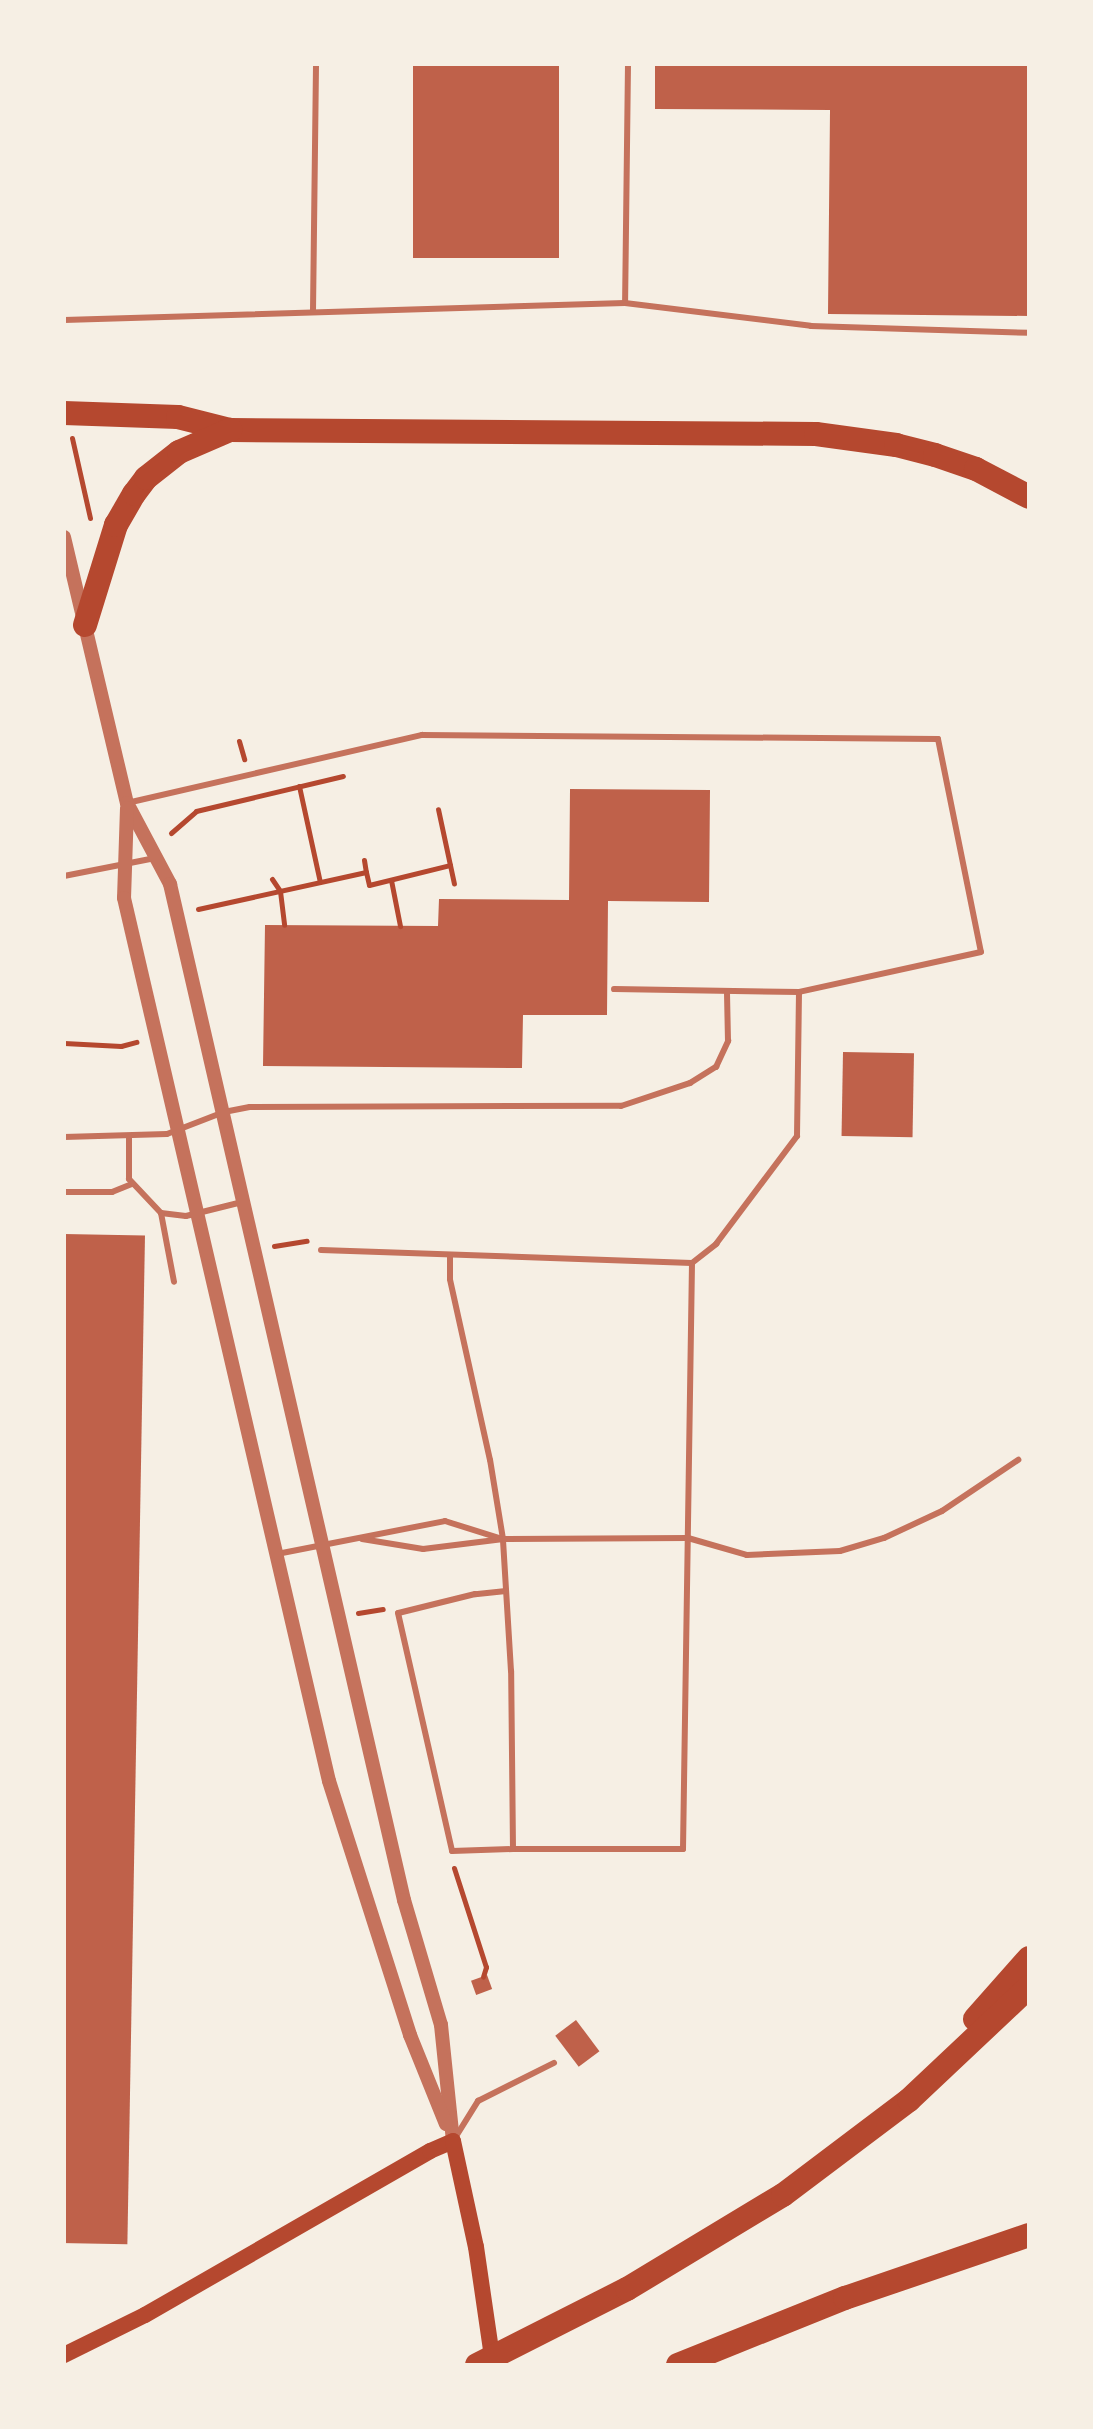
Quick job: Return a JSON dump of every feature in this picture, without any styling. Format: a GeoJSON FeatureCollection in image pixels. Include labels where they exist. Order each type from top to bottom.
{"type":"FeatureCollection","features":[{"type":"Feature","properties":{"kind":"highway"},"geometry":{"type":"LineString","coordinates":[[67,423],[178,417],[230,430],[816,434],[896,445],[935,455],[976,469],[1029,497]]}},
{"type":"Feature","properties":{"kind":"highway"},"geometry":{"type":"LineString","coordinates":[[85,625],[116,525],[134,494],[146,478],[179,452],[230,430]]}},
{"type":"Feature","properties":{"kind":"highway"},"geometry":{"type":"LineString","coordinates":[[627,2289],[736,2219],[864,2122],[949,2046],[1029,1958]]}},
{"type":"Feature","properties":{"kind":"highway"},"geometry":{"type":"LineString","coordinates":[[477,2365],[627,2289],[740,2223],[822,2168],[909,2100],[1029,1987]]}},
{"type":"Feature","properties":{"kind":"highway"},"geometry":{"type":"LineString","coordinates":[[678,2365],[845,2298],[1029,2235]]}},
{"type":"Feature","properties":{"kind":"main road"},"geometry":{"type":"LineString","coordinates":[[64,2355],[158,2308],[419,2157],[453,2141],[480,2271],[494,2365]]}},
{"type":"Feature","properties":{"kind":"street"},"geometry":{"type":"LineString","coordinates":[[64,537],[127,803],[170,884],[409,1919],[441,2025],[453,2141]]}},
{"type":"Feature","properties":{"kind":"street"},"geometry":{"type":"LineString","coordinates":[[127,803],[124,898],[329,1781],[410,2035],[453,2141]]}},
{"type":"Feature","properties":{"kind":"lane"},"geometry":{"type":"LineString","coordinates":[[313,311],[316,64]]}},
{"type":"Feature","properties":{"kind":"lane"},"geometry":{"type":"LineString","coordinates":[[625,303],[628,64]]}},
{"type":"Feature","properties":{"kind":"lane"},"geometry":{"type":"LineString","coordinates":[[64,320],[625,303],[811,326],[1029,333]]}},
{"type":"Feature","properties":{"kind":"lane"},"geometry":{"type":"LineString","coordinates":[[127,803],[422,735],[938,739],[981,952],[799,992],[614,989]]}},
{"type":"Feature","properties":{"kind":"lane"},"geometry":{"type":"LineString","coordinates":[[64,876],[155,858]]}},
{"type":"Feature","properties":{"kind":"lane"},"geometry":{"type":"LineString","coordinates":[[64,1137],[129,1137],[178,1130],[224,1112],[250,1107],[621,1106],[690,1083],[716,1067],[728,1041],[727,992]]}},
{"type":"Feature","properties":{"kind":"lane"},"geometry":{"type":"LineString","coordinates":[[321,1250],[692,1263],[716,1244],[797,1136],[799,992]]}},
{"type":"Feature","properties":{"kind":"lane"},"geometry":{"type":"LineString","coordinates":[[129,1137],[128,1170],[132,1184],[161,1213],[174,1282]]}},
{"type":"Feature","properties":{"kind":"lane"},"geometry":{"type":"LineString","coordinates":[[64,1192],[112,1192],[132,1184]]}},
{"type":"Feature","properties":{"kind":"lane"},"geometry":{"type":"LineString","coordinates":[[161,1213],[178,1216],[245,1201]]}},
{"type":"Feature","properties":{"kind":"lane"},"geometry":{"type":"LineString","coordinates":[[450,1255],[450,1279],[490,1460],[503,1539],[513,1849]]}},
{"type":"Feature","properties":{"kind":"lane"},"geometry":{"type":"LineString","coordinates":[[506,1591],[475,1594],[398,1613],[452,1851],[683,1849],[692,1263]]}},
{"type":"Feature","properties":{"kind":"lane"},"geometry":{"type":"LineString","coordinates":[[362,1539],[423,1549],[503,1539],[688,1538],[747,1555],[840,1551],[884,1538],[942,1511],[1018,1460]]}},
{"type":"Feature","properties":{"kind":"lane"},"geometry":{"type":"LineString","coordinates":[[277,1554],[445,1521],[503,1539]]}},
{"type":"Feature","properties":{"kind":"lane"},"geometry":{"type":"LineString","coordinates":[[453,2141],[478,2101],[554,2063]]}},
{"type":"Feature","properties":{"kind":"path"},"geometry":{"type":"LineString","coordinates":[[67,423],[73,436],[90,521],[100,521]]}},
{"type":"Feature","properties":{"kind":"path"},"geometry":{"type":"LineString","coordinates":[[171,833],[196,811],[343,776]]}},
{"type":"Feature","properties":{"kind":"path"},"geometry":{"type":"LineString","coordinates":[[299,786],[320,882]]}},
{"type":"Feature","properties":{"kind":"path"},"geometry":{"type":"LineString","coordinates":[[438,809],[454,884]]}},
{"type":"Feature","properties":{"kind":"path"},"geometry":{"type":"LineString","coordinates":[[364,860],[369,885],[450,865]]}},
{"type":"Feature","properties":{"kind":"path"},"geometry":{"type":"LineString","coordinates":[[189,911],[366,872]]}},
{"type":"Feature","properties":{"kind":"path"},"geometry":{"type":"LineString","coordinates":[[272,879],[280,891],[284,925]]}},
{"type":"Feature","properties":{"kind":"path"},"geometry":{"type":"LineString","coordinates":[[391,879],[400,926]]}},
{"type":"Feature","properties":{"kind":"path"},"geometry":{"type":"LineString","coordinates":[[64,1043],[121,1046],[145,1040]]}},
{"type":"Feature","properties":{"kind":"path"},"geometry":{"type":"LineString","coordinates":[[282,1244],[305,1239]]}},
{"type":"Feature","properties":{"kind":"path"},"geometry":{"type":"LineString","coordinates":[[365,1612],[381,1608]]}},
{"type":"Feature","properties":{"kind":"path"},"geometry":{"type":"LineString","coordinates":[[452,1851],[460,1895],[486,1967],[483,1977]]}},
{"type":"Feature","properties":{"kind":"building"},"geometry":{"type":"Polygon","coordinates":[[[413,64],[559,64],[559,258],[413,258],[413,64]]]}},
{"type":"Feature","properties":{"kind":"building"},"geometry":{"type":"Polygon","coordinates":[[[655,64],[1029,64],[1029,316],[828,314],[830,110],[655,109],[655,64]]]}},
{"type":"Feature","properties":{"kind":"building"},"geometry":{"type":"Polygon","coordinates":[[[570,789],[710,790],[709,902],[608,901],[607,1015],[523,1015],[522,1068],[263,1066],[265,925],[438,926],[439,899],[569,900],[570,789]]]}},
{"type":"Feature","properties":{"kind":"building"},"geometry":{"type":"Polygon","coordinates":[[[843,1052],[914,1053],[913,1137],[842,1136],[843,1052]]]}},
{"type":"Feature","properties":{"kind":"building"},"geometry":{"type":"Polygon","coordinates":[[[64,1234],[145,1235],[127,2244],[64,2243],[64,1234]]]}},
{"type":"Feature","properties":{"kind":"building"},"geometry":{"type":"Polygon","coordinates":[[[487,1975],[492,1989],[476,1995],[471,1981],[487,1975]]]}},
{"type":"Feature","properties":{"kind":"building"},"geometry":{"type":"Polygon","coordinates":[[[576,2020],[599,2051],[579,2067],[555,2036],[576,2020]]]}}]}
